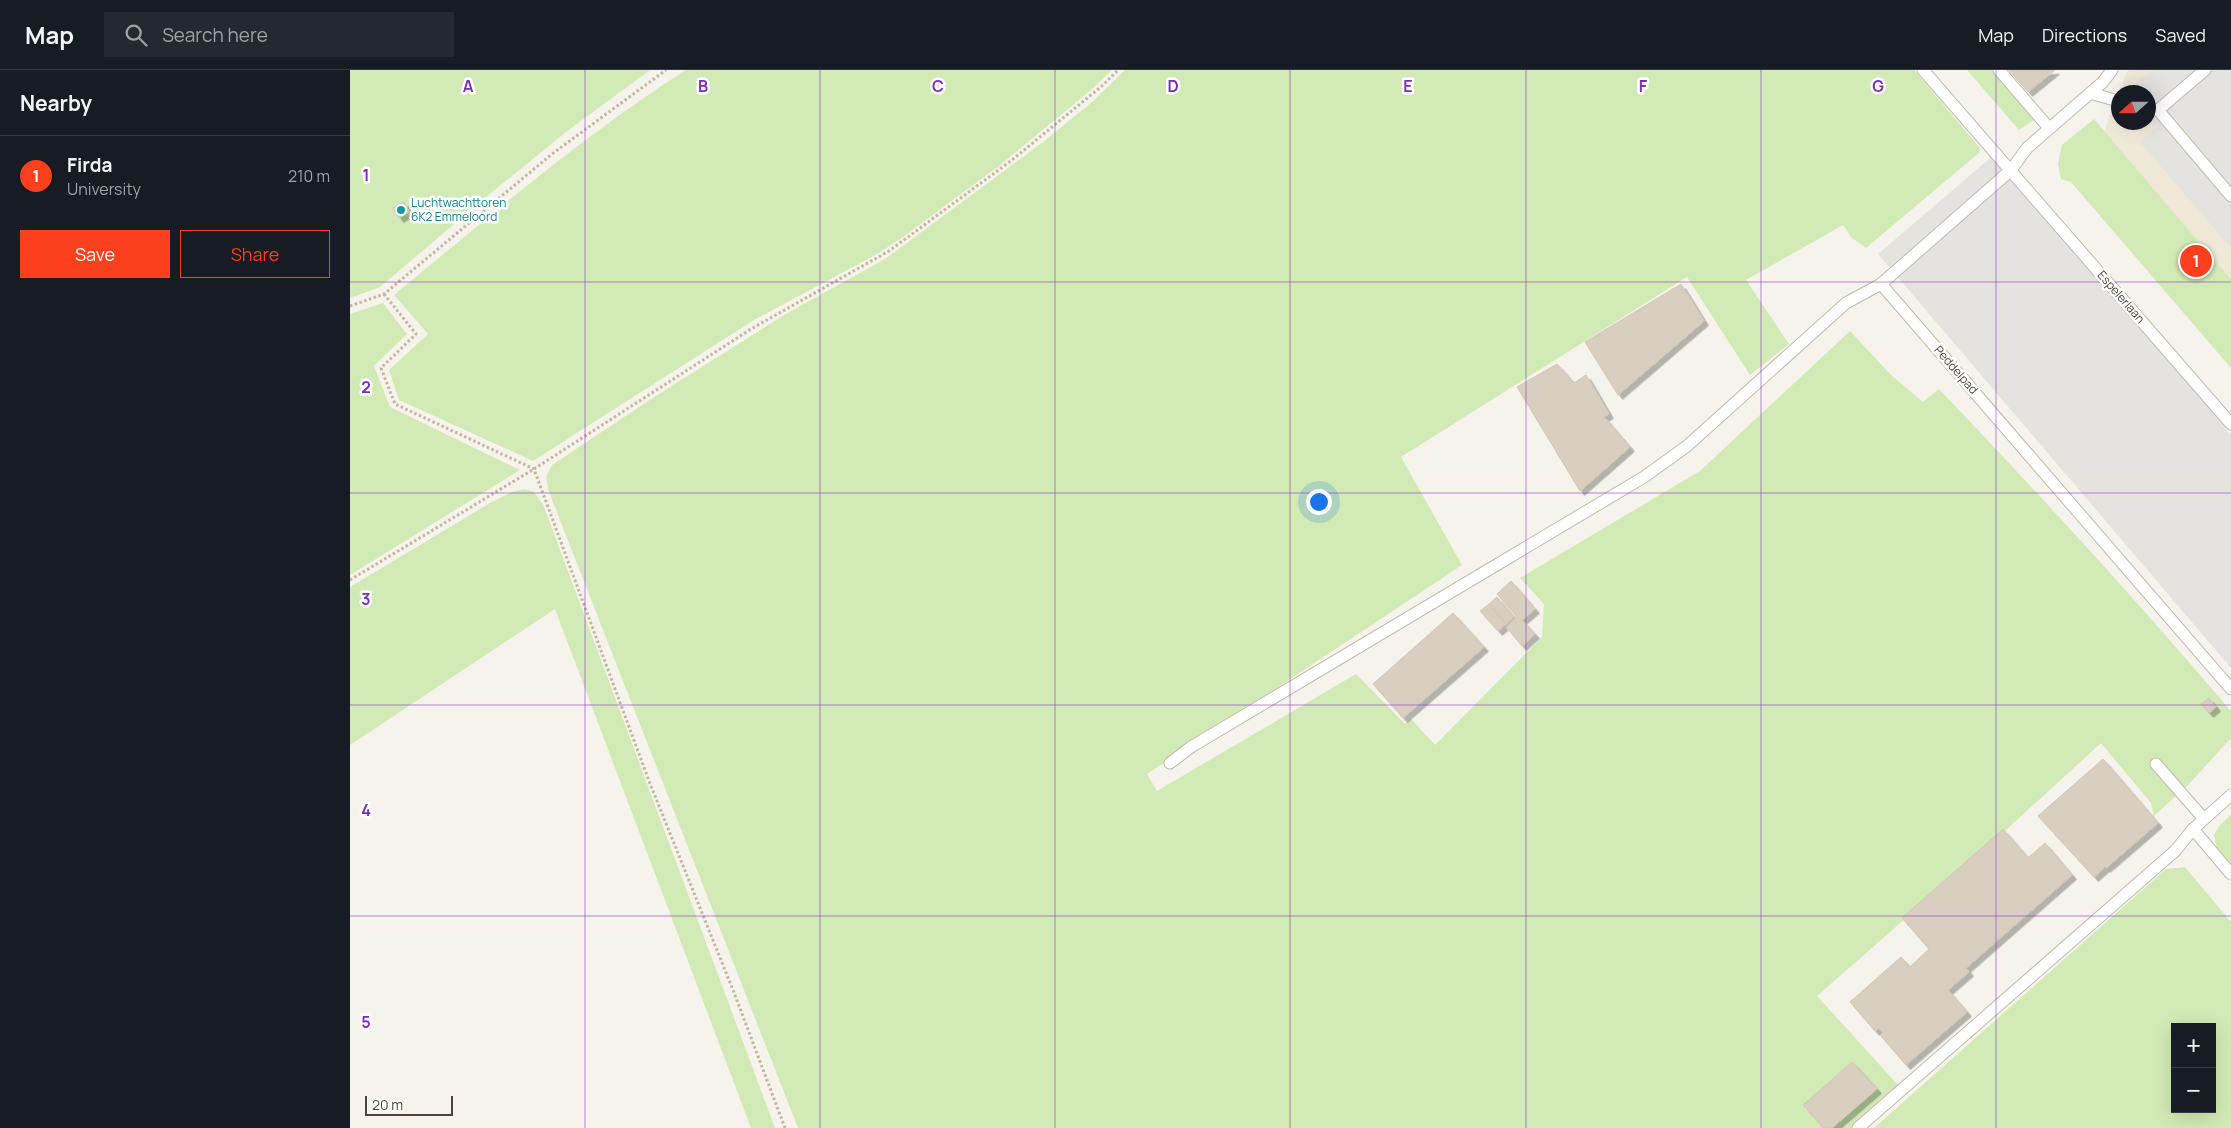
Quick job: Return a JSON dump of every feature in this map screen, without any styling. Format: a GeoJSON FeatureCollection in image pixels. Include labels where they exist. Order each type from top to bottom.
{"type":"FeatureCollection","features":[{"type":"Feature","properties":{"kind":"lane"},"geometry":{"type":"LineString","coordinates":[[1924,70],[1984,142],[2012,170]]}},
{"type":"Feature","properties":{"kind":"lane"},"geometry":{"type":"LineString","coordinates":[[1999,70],[2049,128]]}},
{"type":"Feature","properties":{"kind":"lane"},"geometry":{"type":"LineString","coordinates":[[1170,763],[1191,747],[1473,580],[1659,466],[1688,446],[1846,303],[1881,284],[2012,170],[2027,148],[2103,82],[2112,70]]}},
{"type":"Feature","properties":{"kind":"lane"},"geometry":{"type":"LineString","coordinates":[[2156,107],[2205,70]]}},
{"type":"Feature","properties":{"kind":"lane"},"geometry":{"type":"LineString","coordinates":[[2090,92],[2111,99]]}},
{"type":"Feature","properties":{"kind":"lane"},"geometry":{"type":"LineString","coordinates":[[2156,112],[2231,196]]}},
{"type":"Feature","properties":{"kind":"lane","name":"Espelerlaan"},"geometry":{"type":"LineString","coordinates":[[2012,170],[2231,424]]}},
{"type":"Feature","properties":{"kind":"lane","name":"Peddelpad"},"geometry":{"type":"LineString","coordinates":[[1881,284],[2231,688]]}},
{"type":"Feature","properties":{"kind":"lane"},"geometry":{"type":"LineString","coordinates":[[2156,764],[2204,819]]}},
{"type":"Feature","properties":{"kind":"lane"},"geometry":{"type":"LineString","coordinates":[[1858,1128],[2175,851],[2193,829],[2231,795]]}},
{"type":"Feature","properties":{"kind":"lane"},"geometry":{"type":"LineString","coordinates":[[2193,829],[2231,874]]}},
{"type":"Feature","properties":{"kind":"path"},"geometry":{"type":"LineString","coordinates":[[350,306],[384,294],[552,154],[666,70]]}},
{"type":"Feature","properties":{"kind":"path"},"geometry":{"type":"LineString","coordinates":[[350,580],[534,469],[751,329],[888,250],[1012,160],[1103,86],[1118,70]]}},
{"type":"Feature","properties":{"kind":"path"},"geometry":{"type":"LineString","coordinates":[[384,294],[416,334],[381,368],[395,404],[534,469],[649,781],[735,995],[785,1128]]}},
{"type":"Feature","properties":{"kind":"shaded area"},"geometry":{"type":"Polygon","coordinates":[[[2128,70],[2231,70],[2231,343],[2100,143],[2111,113],[2111,130],[2156,130],[2156,85],[2122,85],[2128,70]]]}},
{"type":"Feature","properties":{"kind":"shaded area"},"geometry":{"type":"Polygon","coordinates":[[[2152,70],[2231,70],[2231,248],[2140,142],[2156,130],[2156,85],[2134,85],[2152,70]]]}},
{"type":"Feature","properties":{"kind":"shaded area"},"geometry":{"type":"Polygon","coordinates":[[[1996,153],[2231,435],[2231,668],[1878,254],[1996,153]]]}},
{"type":"Feature","properties":{"kind":"green space"},"geometry":{"type":"Polygon","coordinates":[[[350,70],[650,70],[566,132],[380,287],[350,298],[350,70]]]}},
{"type":"Feature","properties":{"kind":"green space"},"geometry":{"type":"Polygon","coordinates":[[[686,70],[1112,70],[1091,90],[999,166],[903,237],[879,253],[754,320],[533,461],[399,400],[389,370],[428,334],[394,295],[573,150],[647,95],[686,70]]]}},
{"type":"Feature","properties":{"kind":"green space"},"geometry":{"type":"Polygon","coordinates":[[[1125,70],[1914,70],[1980,148],[1980,152],[1866,248],[1852,238],[1843,225],[1746,280],[1789,344],[1750,375],[1687,277],[1401,457],[1462,565],[1147,774],[1157,791],[1356,674],[1405,724],[1411,719],[1435,745],[1542,637],[1544,604],[1520,578],[1700,471],[1850,331],[1891,375],[1923,402],[1939,389],[2014,468],[2124,588],[2231,711],[2231,738],[2190,783],[2154,816],[2151,803],[2101,743],[1994,841],[1817,996],[1898,1085],[1851,1128],[798,1128],[549,492],[546,477],[552,465],[651,399],[784,315],[885,259],[1043,142],[1092,102],[1125,70]]]}},
{"type":"Feature","properties":{"kind":"green space"},"geometry":{"type":"Polygon","coordinates":[[[1967,70],[1995,70],[2037,118],[2019,130],[1967,70]]]}},
{"type":"Feature","properties":{"kind":"green space"},"geometry":{"type":"Polygon","coordinates":[[[2094,119],[2231,280],[2231,368],[2071,182],[2061,179],[2058,164],[2062,145],[2094,119]]]}},
{"type":"Feature","properties":{"kind":"green space"},"geometry":{"type":"Polygon","coordinates":[[[383,303],[407,334],[374,366],[390,407],[520,470],[350,575],[350,314],[383,303]]]}},
{"type":"Feature","properties":{"kind":"green space"},"geometry":{"type":"Polygon","coordinates":[[[524,489],[534,492],[543,504],[775,1128],[751,1128],[555,609],[350,745],[350,587],[490,503],[512,492],[524,489]]]}},
{"type":"Feature","properties":{"kind":"green space"},"geometry":{"type":"Polygon","coordinates":[[[2231,815],[2231,864],[2217,849],[2214,835],[2220,825],[2231,815]]]}},
{"type":"Feature","properties":{"kind":"green space"},"geometry":{"type":"Polygon","coordinates":[[[2185,867],[2231,922],[2231,1128],[1874,1128],[2166,869],[2185,867]]]}},
{"type":"Feature","properties":{"kind":"building"},"geometry":{"type":"Polygon","coordinates":[[[2009,70],[2055,70],[2028,92],[2009,70]]]}},
{"type":"Feature","properties":{"kind":"building","name":"Luchtwachttoren 6K2 Emmeloord"},"geometry":{"type":"Polygon","coordinates":[[[404,202],[409,212],[399,218],[393,208],[404,202]]]}},
{"type":"Feature","properties":{"kind":"building"},"geometry":{"type":"Polygon","coordinates":[[[1681,284],[1704,321],[1618,395],[1585,342],[1681,284]]]}},
{"type":"Feature","properties":{"kind":"building"},"geometry":{"type":"Polygon","coordinates":[[[1557,364],[1574,383],[1586,375],[1609,414],[1604,417],[1630,447],[1580,491],[1517,387],[1557,364]]]}},
{"type":"Feature","properties":{"kind":"building"},"geometry":{"type":"Polygon","coordinates":[[[1511,581],[1535,609],[1522,620],[1535,634],[1522,646],[1506,627],[1517,617],[1497,594],[1511,581]]]}},
{"type":"Feature","properties":{"kind":"building"},"geometry":{"type":"Polygon","coordinates":[[[1497,597],[1514,617],[1506,624],[1489,604],[1497,597]]]}},
{"type":"Feature","properties":{"kind":"building"},"geometry":{"type":"Polygon","coordinates":[[[1489,604],[1506,624],[1498,631],[1480,611],[1489,604]]]}},
{"type":"Feature","properties":{"kind":"building"},"geometry":{"type":"Polygon","coordinates":[[[1453,613],[1484,647],[1403,718],[1373,684],[1453,613]]]}},
{"type":"Feature","properties":{"kind":"building"},"geometry":{"type":"Polygon","coordinates":[[[2209,698],[2216,707],[2209,713],[2201,704],[2209,698]]]}},
{"type":"Feature","properties":{"kind":"building"},"geometry":{"type":"Polygon","coordinates":[[[2103,759],[2158,823],[2094,877],[2038,816],[2103,759]]]}},
{"type":"Feature","properties":{"kind":"building"},"geometry":{"type":"Polygon","coordinates":[[[2003,829],[2028,858],[2045,843],[2072,875],[1966,968],[1969,972],[1948,990],[1967,1012],[1906,1065],[1881,1036],[1884,1034],[1879,1028],[1875,1031],[1850,1002],[1901,957],[1910,967],[1929,949],[1902,918],[2003,829]]]}},
{"type":"Feature","properties":{"kind":"building"},"geometry":{"type":"Polygon","coordinates":[[[1852,1062],[1877,1089],[1832,1128],[1824,1128],[1803,1105],[1852,1062]]]}},
{"type":"Feature","properties":{"kind":"place","name":"Luchtwachttoren 6K2 Emmeloord"},"geometry":{"type":"Point","coordinates":[401,210]}},
{"type":"Feature","properties":{"kind":"place","name":"Firda"},"geometry":{"type":"Point","coordinates":[2196,261]}}]}
